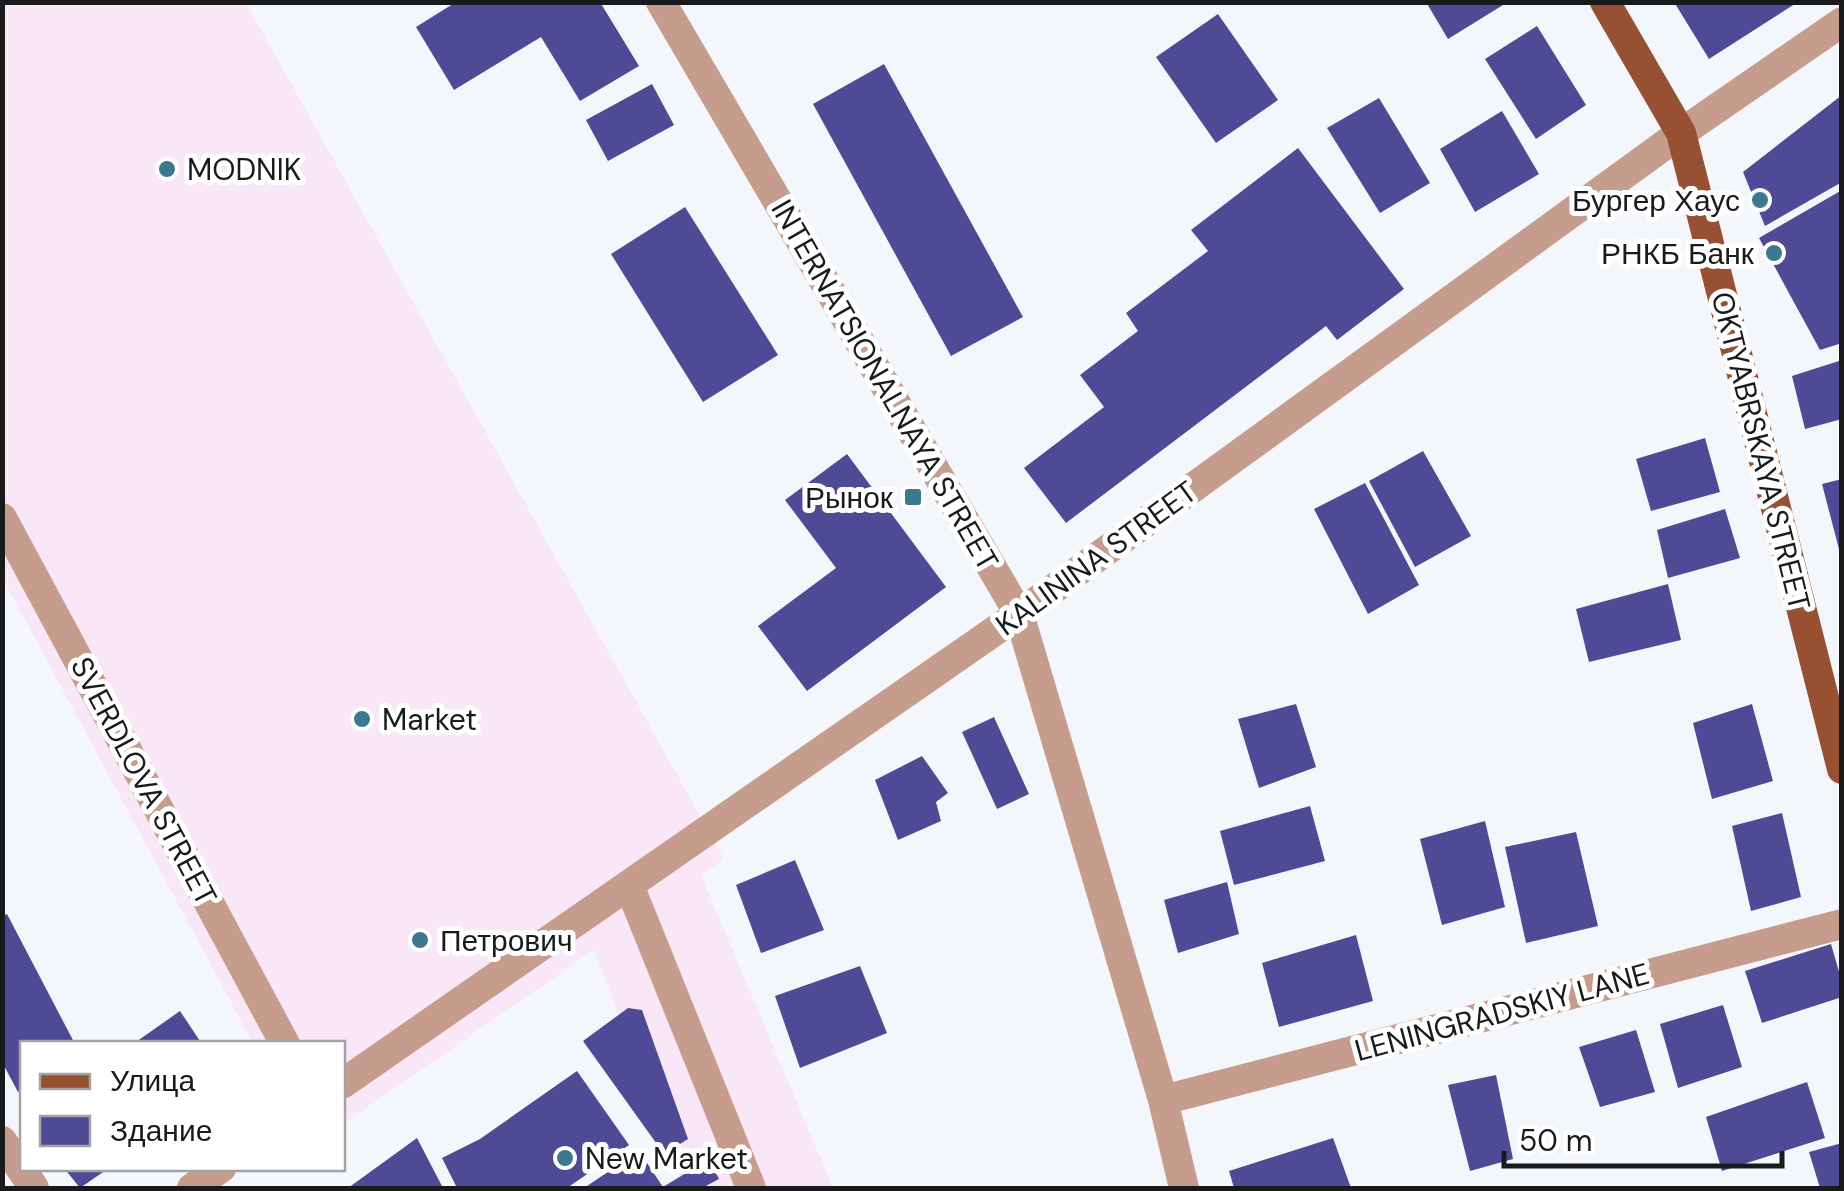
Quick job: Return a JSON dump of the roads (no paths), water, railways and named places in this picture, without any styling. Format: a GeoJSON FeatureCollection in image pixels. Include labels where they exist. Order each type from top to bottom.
{"type":"FeatureCollection","features":[{"type":"Feature","properties":{"kind":"main road","name":"OKTYABRSKAYA STREET"},"geometry":{"type":"LineString","coordinates":[[1604,2],[1680,133],[1842,769]]}},
{"type":"Feature","properties":{"kind":"street","name":"INTERNATSIONALNAYA STREET"},"geometry":{"type":"LineString","coordinates":[[661,2],[1018,614],[1162,1100],[1184,1188]]}},
{"type":"Feature","properties":{"kind":"street","name":"KALININA STREET"},"geometry":{"type":"LineString","coordinates":[[345,1082],[1018,614],[1680,133],[1842,22]]}},
{"type":"Feature","properties":{"kind":"street","name":"SVERDLOVA STREET"},"geometry":{"type":"LineString","coordinates":[[2,518],[284,1041]]}},
{"type":"Feature","properties":{"kind":"street"},"geometry":{"type":"LineString","coordinates":[[629,885],[751,1188]]}},
{"type":"Feature","properties":{"kind":"street","name":"LENINGRADSKIY LANE"},"geometry":{"type":"LineString","coordinates":[[1162,1100],[1842,924]]}},
{"type":"Feature","properties":{"kind":"street"},"geometry":{"type":"LineString","coordinates":[[2,1140],[20,1167]]}},
{"type":"Feature","properties":{"kind":"street"},"geometry":{"type":"LineString","coordinates":[[192,1188],[216,1171]]}},
{"type":"Feature","properties":{"kind":"place","name":"MODNIK"},"geometry":{"type":"Point","coordinates":[167,169]}},
{"type":"Feature","properties":{"kind":"place","name":"Бургер Хаус"},"geometry":{"type":"Point","coordinates":[1760,200]}},
{"type":"Feature","properties":{"kind":"place","name":"РНКБ Банк"},"geometry":{"type":"Point","coordinates":[1774,253]}},
{"type":"Feature","properties":{"kind":"place","name":"Рынок"},"geometry":{"type":"Point","coordinates":[913,497]}},
{"type":"Feature","properties":{"kind":"place","name":"Market"},"geometry":{"type":"Point","coordinates":[362,719]}},
{"type":"Feature","properties":{"kind":"place","name":"Петрович"},"geometry":{"type":"Point","coordinates":[420,940]}},
{"type":"Feature","properties":{"kind":"place","name":"New Market"},"geometry":{"type":"Point","coordinates":[565,1158]}}]}
